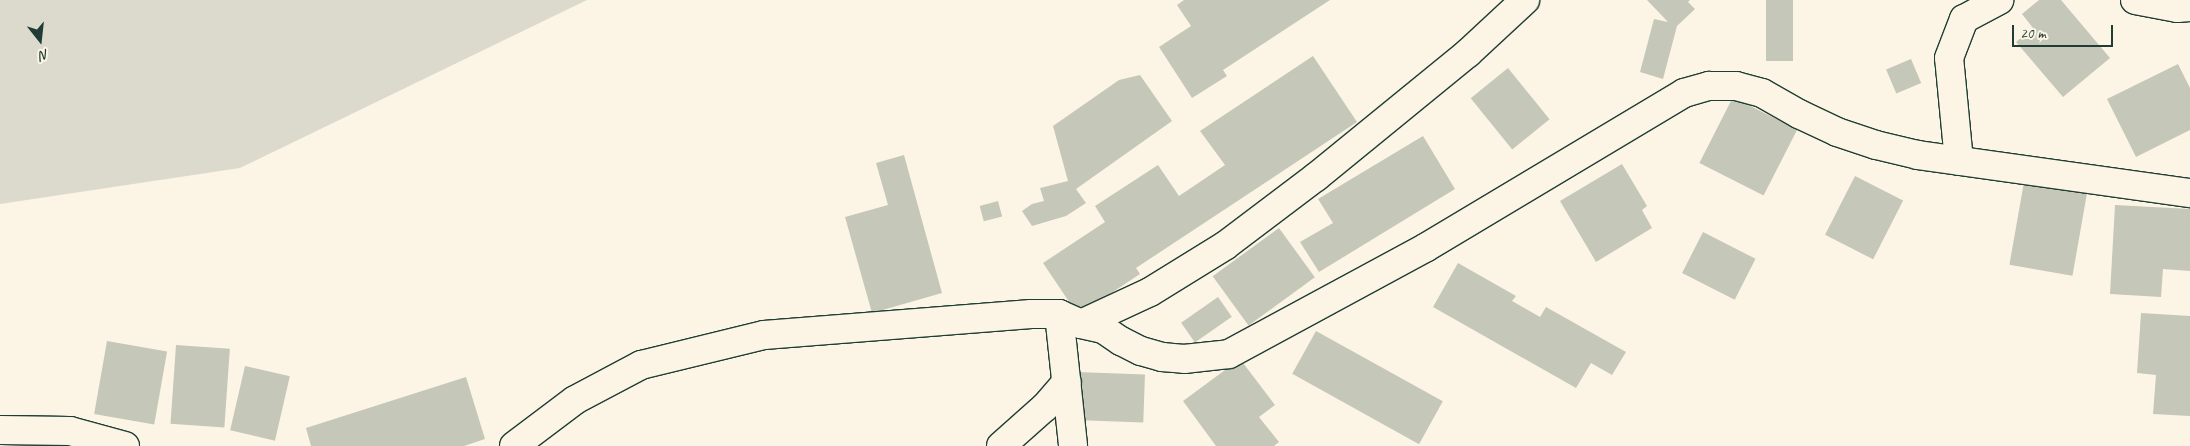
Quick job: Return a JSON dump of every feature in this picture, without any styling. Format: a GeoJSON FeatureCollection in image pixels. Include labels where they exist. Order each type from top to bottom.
{"type":"FeatureCollection","features":[{"type":"Feature","properties":{"kind":"street"},"geometry":{"type":"LineString","coordinates":[[1070,319],[1150,292],[1226,245],[1316,177],[1453,66],[1525,0]]}},
{"type":"Feature","properties":{"kind":"street"},"geometry":{"type":"LineString","coordinates":[[1959,160],[1949,58],[1964,19],[1999,0]]}},
{"type":"Feature","properties":{"kind":"street"},"geometry":{"type":"LineString","coordinates":[[2135,0],[2177,8],[2190,7]]}},
{"type":"Feature","properties":{"kind":"street"},"geometry":{"type":"LineString","coordinates":[[514,446],[575,400],[641,365],[755,337],[963,319],[1070,319],[1103,328],[1121,342],[1141,351],[1162,357],[1184,359],[1228,354],[1425,248],[1684,93],[1709,86],[1736,86],[1762,93],[1822,125],[1876,145],[1918,155],[2190,193]]}},
{"type":"Feature","properties":{"kind":"street"},"geometry":{"type":"LineString","coordinates":[[1070,319],[1067,382],[1073,446]]}},
{"type":"Feature","properties":{"kind":"street"},"geometry":{"type":"LineString","coordinates":[[1001,446],[1045,407],[1067,382]]}},
{"type":"Feature","properties":{"kind":"street"},"geometry":{"type":"LineString","coordinates":[[0,430],[70,431],[125,446]]}},
{"type":"Feature","properties":{"kind":"shaded area"},"geometry":{"type":"Polygon","coordinates":[[[0,0],[587,0],[240,168],[0,204],[0,0]]]}},
{"type":"Feature","properties":{"kind":"building"},"geometry":{"type":"Polygon","coordinates":[[[1184,0],[1330,0],[1223,70],[1227,76],[1192,98],[1159,47],[1191,26],[1177,5],[1184,0]]]}},
{"type":"Feature","properties":{"kind":"building"},"geometry":{"type":"Polygon","coordinates":[[[1647,0],[1690,0],[1688,2],[1695,9],[1677,26],[1663,79],[1640,72],[1654,19],[1668,22],[1647,0]]]}},
{"type":"Feature","properties":{"kind":"building"},"geometry":{"type":"Polygon","coordinates":[[[1766,0],[1793,0],[1793,61],[1766,61],[1766,0]]]}},
{"type":"Feature","properties":{"kind":"building"},"geometry":{"type":"Polygon","coordinates":[[[2039,0],[2061,0],[2110,58],[2063,97],[2016,42],[2033,28],[2022,14],[2039,0]]]}},
{"type":"Feature","properties":{"kind":"building"},"geometry":{"type":"Polygon","coordinates":[[[1313,56],[1357,122],[1136,268],[1140,274],[1078,315],[1043,263],[1105,222],[1095,206],[1158,165],[1179,196],[1225,165],[1200,131],[1313,56]]]}},
{"type":"Feature","properties":{"kind":"building"},"geometry":{"type":"Polygon","coordinates":[[[1911,59],[1921,83],[1896,93],[1886,70],[1911,59]]]}},
{"type":"Feature","properties":{"kind":"building"},"geometry":{"type":"Polygon","coordinates":[[[2178,64],[2190,88],[2190,130],[2136,157],[2107,99],[2178,64]]]}},
{"type":"Feature","properties":{"kind":"building"},"geometry":{"type":"Polygon","coordinates":[[[1508,68],[1550,119],[1512,149],[1471,98],[1508,68]]]}},
{"type":"Feature","properties":{"kind":"building"},"geometry":{"type":"Polygon","coordinates":[[[1140,75],[1172,121],[1076,189],[1086,203],[1066,216],[1032,226],[1022,211],[1032,204],[1044,201],[1040,188],[1068,181],[1053,126],[1119,80],[1140,75]]]}},
{"type":"Feature","properties":{"kind":"building"},"geometry":{"type":"Polygon","coordinates":[[[1733,97],[1797,130],[1764,196],[1699,163],[1733,97]]]}},
{"type":"Feature","properties":{"kind":"building"},"geometry":{"type":"Polygon","coordinates":[[[1423,136],[1455,189],[1319,272],[1300,242],[1333,223],[1318,199],[1423,136]]]}},
{"type":"Feature","properties":{"kind":"building"},"geometry":{"type":"Polygon","coordinates":[[[904,155],[942,293],[872,313],[845,217],[888,205],[876,163],[904,155]]]}},
{"type":"Feature","properties":{"kind":"building"},"geometry":{"type":"Polygon","coordinates":[[[1622,164],[1647,206],[1642,210],[1652,228],[1596,262],[1560,201],[1622,164]]]}},
{"type":"Feature","properties":{"kind":"building"},"geometry":{"type":"Polygon","coordinates":[[[1855,176],[1903,201],[1873,259],[1825,235],[1855,176]]]}},
{"type":"Feature","properties":{"kind":"building"},"geometry":{"type":"Polygon","coordinates":[[[2024,182],[2087,193],[2072,276],[2009,265],[2024,182]]]}},
{"type":"Feature","properties":{"kind":"building"},"geometry":{"type":"Polygon","coordinates":[[[998,201],[1002,216],[984,221],[980,206],[998,201]]]}},
{"type":"Feature","properties":{"kind":"building"},"geometry":{"type":"Polygon","coordinates":[[[2115,205],[2190,209],[2190,271],[2163,269],[2161,297],[2110,294],[2115,205]]]}},
{"type":"Feature","properties":{"kind":"building"},"geometry":{"type":"Polygon","coordinates":[[[1279,228],[1315,277],[1249,326],[1213,276],[1279,228]]]}},
{"type":"Feature","properties":{"kind":"building"},"geometry":{"type":"Polygon","coordinates":[[[1703,232],[1756,259],[1735,300],[1682,273],[1703,232]]]}},
{"type":"Feature","properties":{"kind":"building"},"geometry":{"type":"Polygon","coordinates":[[[1458,263],[1516,296],[1512,301],[1540,317],[1546,307],[1626,352],[1612,375],[1591,363],[1576,388],[1433,307],[1458,263]]]}},
{"type":"Feature","properties":{"kind":"building"},"geometry":{"type":"Polygon","coordinates":[[[1218,297],[1232,317],[1195,342],[1181,323],[1218,297]]]}},
{"type":"Feature","properties":{"kind":"building"},"geometry":{"type":"Polygon","coordinates":[[[2141,313],[2190,316],[2190,416],[2153,414],[2156,375],[2137,373],[2141,313]]]}},
{"type":"Feature","properties":{"kind":"building"},"geometry":{"type":"Polygon","coordinates":[[[1316,331],[1443,401],[1419,444],[1292,374],[1316,331]]]}},
{"type":"Feature","properties":{"kind":"building"},"geometry":{"type":"Polygon","coordinates":[[[107,341],[167,352],[154,424],[94,414],[107,341]]]}},
{"type":"Feature","properties":{"kind":"building"},"geometry":{"type":"Polygon","coordinates":[[[176,345],[230,349],[224,428],[170,424],[176,345]]]}},
{"type":"Feature","properties":{"kind":"building"},"geometry":{"type":"Polygon","coordinates":[[[1240,359],[1275,405],[1259,417],[1279,442],[1274,446],[1216,446],[1183,401],[1240,359]]]}},
{"type":"Feature","properties":{"kind":"building"},"geometry":{"type":"Polygon","coordinates":[[[245,366],[290,376],[275,441],[230,430],[245,366]]]}},
{"type":"Feature","properties":{"kind":"building"},"geometry":{"type":"Polygon","coordinates":[[[1076,372],[1145,374],[1143,422],[1074,420],[1076,372]]]}},
{"type":"Feature","properties":{"kind":"building"},"geometry":{"type":"Polygon","coordinates":[[[466,377],[485,439],[464,446],[311,446],[306,428],[466,377]]]}}]}
